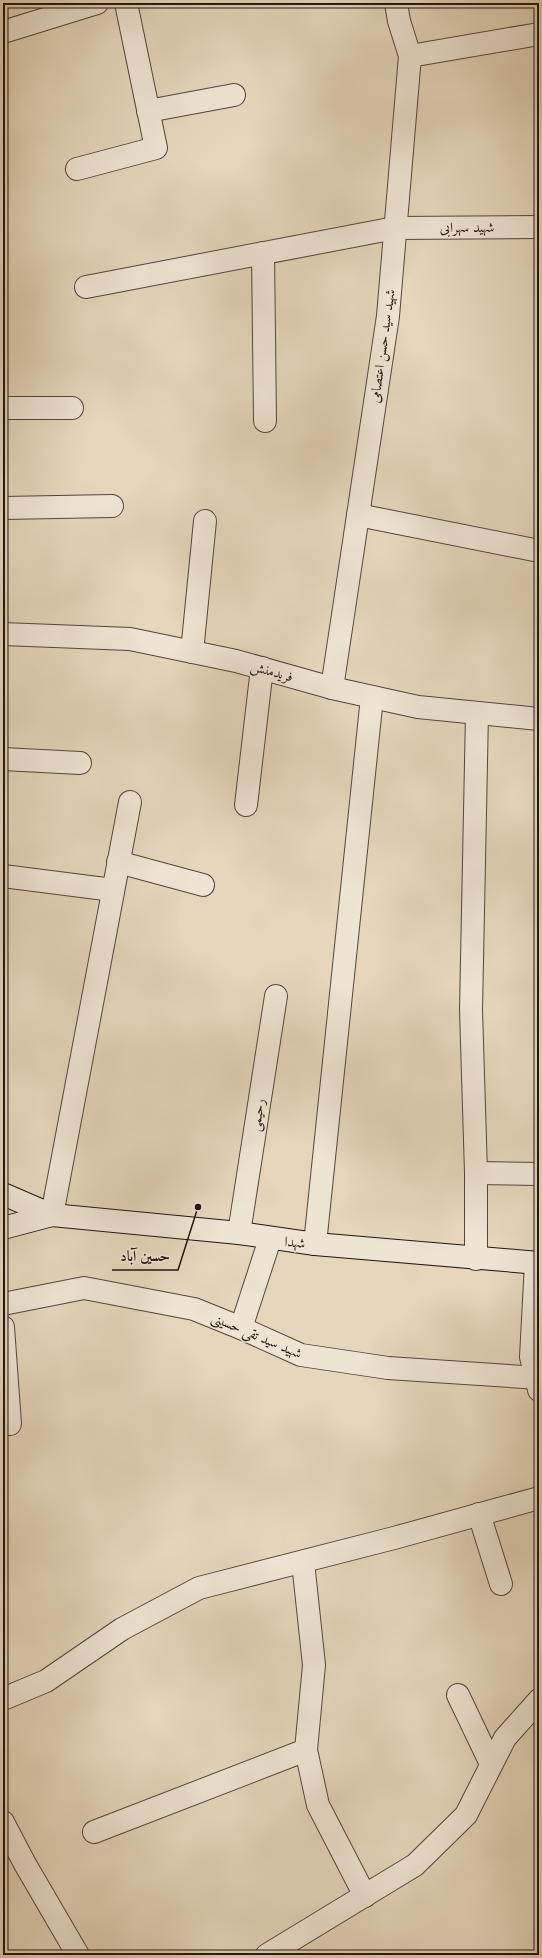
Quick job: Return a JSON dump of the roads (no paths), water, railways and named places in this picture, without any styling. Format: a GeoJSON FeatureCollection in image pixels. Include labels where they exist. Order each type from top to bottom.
{"type":"FeatureCollection","features":[{"type":"Feature","properties":{"kind":"street"},"geometry":{"type":"LineString","coordinates":[[3,32],[60,8],[97,3]]}},
{"type":"Feature","properties":{"kind":"street"},"geometry":{"type":"LineString","coordinates":[[77,169],[156,148],[126,3]]}},
{"type":"Feature","properties":{"kind":"street","name":"شهید سید حسن اعتصامی"},"geometry":{"type":"LineString","coordinates":[[332,688],[388,316],[410,56],[399,21],[396,3]]}},
{"type":"Feature","properties":{"kind":"street"},"geometry":{"type":"LineString","coordinates":[[410,56],[539,34]]}},
{"type":"Feature","properties":{"kind":"street"},"geometry":{"type":"LineString","coordinates":[[148,111],[234,95]]}},
{"type":"Feature","properties":{"kind":"street","name":"شهید سهرابی"},"geometry":{"type":"LineString","coordinates":[[86,287],[395,228],[539,227]]}},
{"type":"Feature","properties":{"kind":"street"},"geometry":{"type":"LineString","coordinates":[[263,253],[266,421]]}},
{"type":"Feature","properties":{"kind":"street"},"geometry":{"type":"LineString","coordinates":[[3,408],[72,408]]}},
{"type":"Feature","properties":{"kind":"street"},"geometry":{"type":"LineString","coordinates":[[3,508],[112,506]]}},
{"type":"Feature","properties":{"kind":"street"},"geometry":{"type":"LineString","coordinates":[[358,515],[539,551]]}},
{"type":"Feature","properties":{"kind":"street"},"geometry":{"type":"LineString","coordinates":[[192,652],[205,521]]}},
{"type":"Feature","properties":{"kind":"street","name":"فریدمنش"},"geometry":{"type":"LineString","coordinates":[[3,634],[130,639],[262,668],[332,688],[418,707],[539,719]]}},
{"type":"Feature","properties":{"kind":"street"},"geometry":{"type":"LineString","coordinates":[[246,805],[262,668]]}},
{"type":"Feature","properties":{"kind":"street"},"geometry":{"type":"LineString","coordinates":[[315,1244],[372,697]]}},
{"type":"Feature","properties":{"kind":"street"},"geometry":{"type":"LineString","coordinates":[[476,1259],[476,1173],[471,1010],[477,713]]}},
{"type":"Feature","properties":{"kind":"street"},"geometry":{"type":"LineString","coordinates":[[3,759],[80,763]]}},
{"type":"Feature","properties":{"kind":"street"},"geometry":{"type":"LineString","coordinates":[[52,1215],[130,802]]}},
{"type":"Feature","properties":{"kind":"street"},"geometry":{"type":"LineString","coordinates":[[118,862],[203,886]]}},
{"type":"Feature","properties":{"kind":"street"},"geometry":{"type":"LineString","coordinates":[[3,876],[113,890]]}},
{"type":"Feature","properties":{"kind":"street","name":"رحیمی"},"geometry":{"type":"LineString","coordinates":[[239,1234],[276,996]]}},
{"type":"Feature","properties":{"kind":"street"},"geometry":{"type":"LineString","coordinates":[[476,1173],[539,1174]]}},
{"type":"Feature","properties":{"kind":"street","name":"شهدا"},"geometry":{"type":"LineString","coordinates":[[3,1194],[52,1215],[239,1234],[315,1244],[476,1259],[537,1263]]}},
{"type":"Feature","properties":{"kind":"street","name":"شهدا"},"geometry":{"type":"LineString","coordinates":[[3,1228],[52,1215]]}},
{"type":"Feature","properties":{"kind":"street"},"geometry":{"type":"LineString","coordinates":[[241,1328],[270,1239]]}},
{"type":"Feature","properties":{"kind":"street"},"geometry":{"type":"LineString","coordinates":[[537,1263],[531,1357],[538,1382]]}},
{"type":"Feature","properties":{"kind":"street","name":"شهید سید تقی حسینی"},"geometry":{"type":"LineString","coordinates":[[3,1304],[84,1288],[194,1309],[301,1355],[388,1368],[538,1382]]}},
{"type":"Feature","properties":{"kind":"street"},"geometry":{"type":"LineString","coordinates":[[3,1327],[10,1424],[3,1424]]}},
{"type":"Feature","properties":{"kind":"street"},"geometry":{"type":"LineString","coordinates":[[3,1699],[46,1681],[122,1629],[199,1588],[303,1562],[539,1498]]}},
{"type":"Feature","properties":{"kind":"street"},"geometry":{"type":"LineString","coordinates":[[479,1514],[501,1584]]}},
{"type":"Feature","properties":{"kind":"street"},"geometry":{"type":"LineString","coordinates":[[303,1562],[314,1665],[306,1750],[318,1805],[365,1896]]}},
{"type":"Feature","properties":{"kind":"street"},"geometry":{"type":"LineString","coordinates":[[458,1695],[491,1764]]}},
{"type":"Feature","properties":{"kind":"street"},"geometry":{"type":"LineString","coordinates":[[267,1955],[415,1865],[466,1814],[504,1738],[539,1700]]}},
{"type":"Feature","properties":{"kind":"street"},"geometry":{"type":"LineString","coordinates":[[94,1832],[306,1750]]}},
{"type":"Feature","properties":{"kind":"street"},"geometry":{"type":"LineString","coordinates":[[3,1822],[25,1864],[78,1955]]}},
{"type":"Feature","properties":{"kind":"place","name":"حسین آباد"},"geometry":{"type":"Point","coordinates":[198,1207]}}]}
